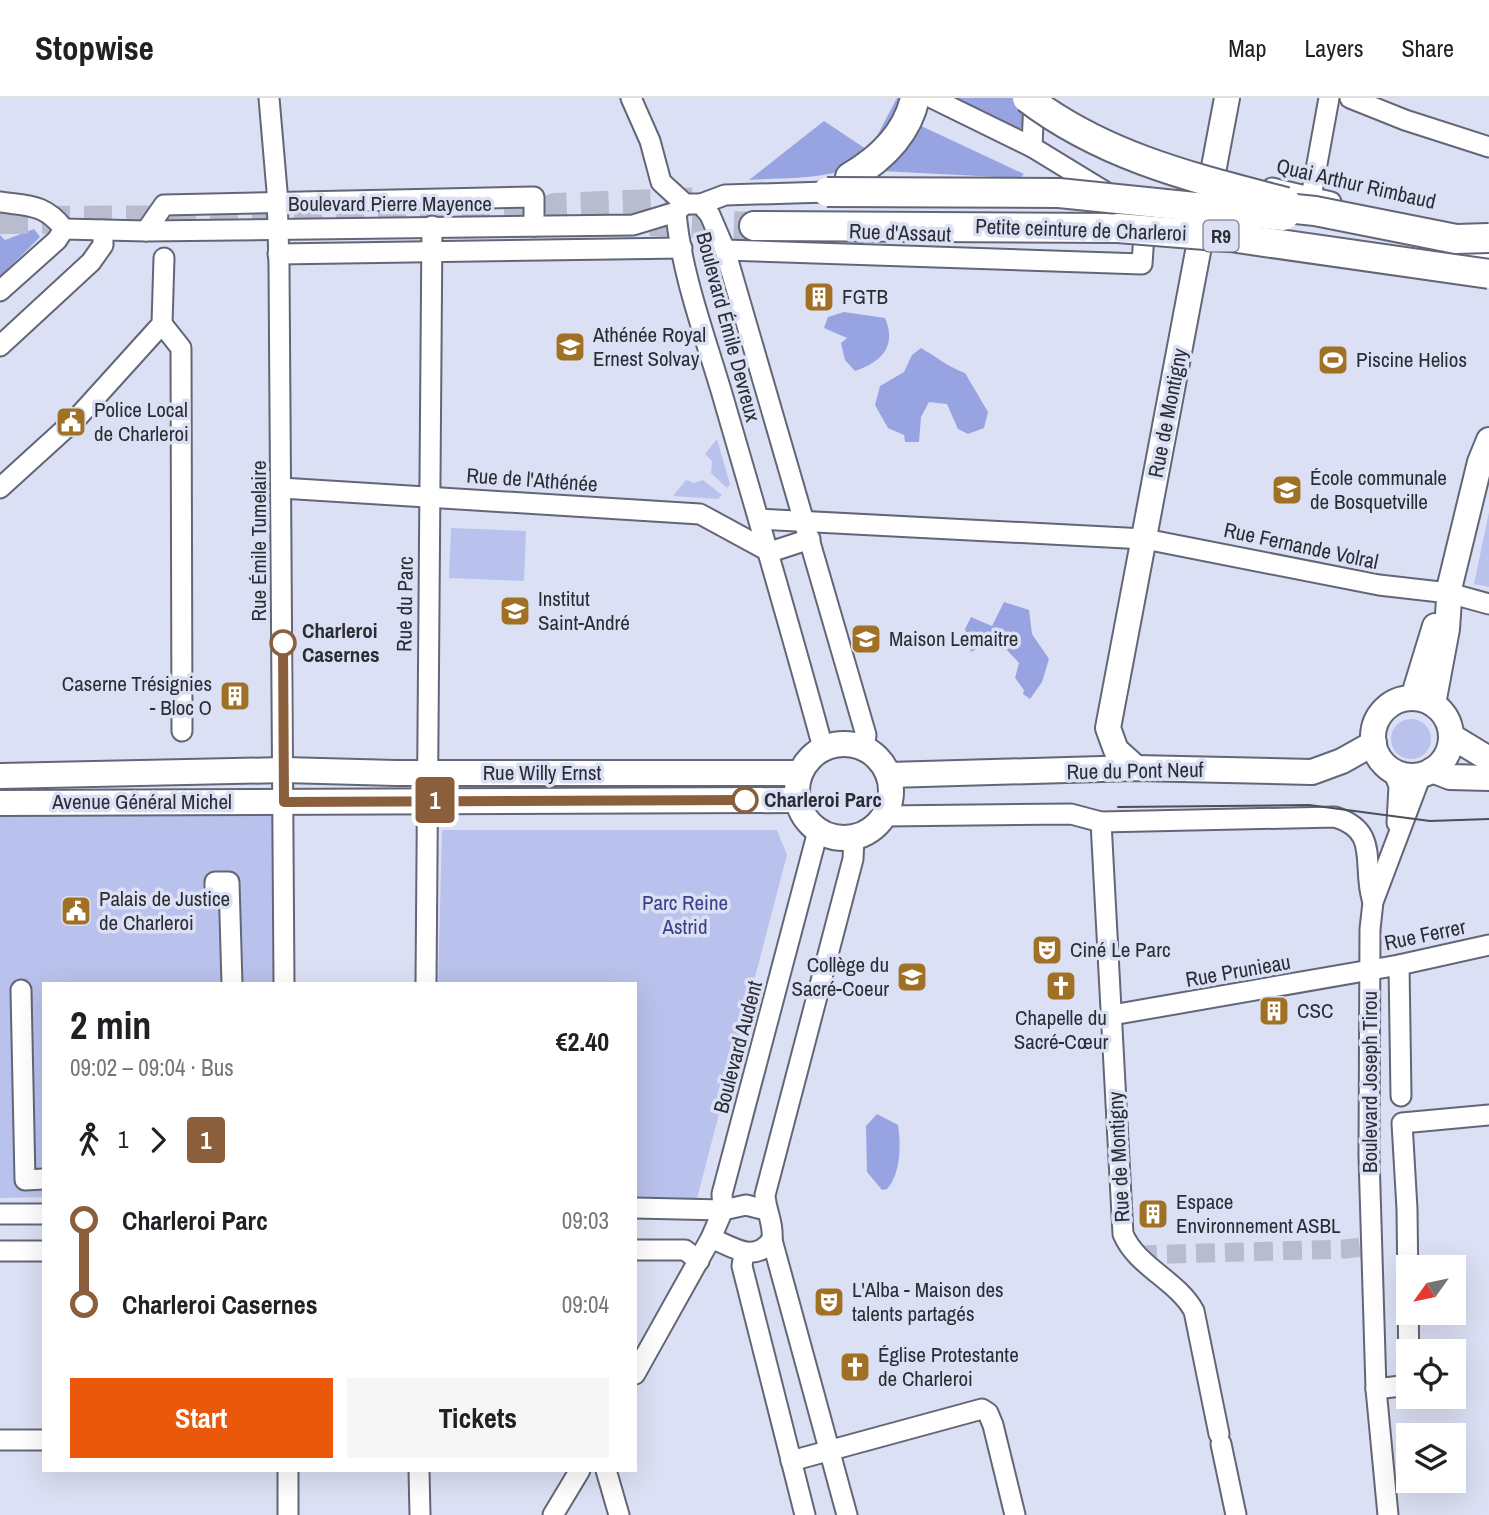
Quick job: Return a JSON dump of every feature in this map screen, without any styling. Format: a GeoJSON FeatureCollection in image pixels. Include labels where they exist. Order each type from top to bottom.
{"type":"FeatureCollection","features":[{"type":"Feature","properties":{"kind":"highway"},"geometry":{"type":"LineString","coordinates":[[839,184],[883,155],[901,131],[915,98]]}},
{"type":"Feature","properties":{"kind":"highway"},"geometry":{"type":"LineString","coordinates":[[1027,98],[1080,134],[1119,153],[1300,206],[1331,220]]}},
{"type":"Feature","properties":{"kind":"highway"},"geometry":{"type":"LineString","coordinates":[[839,184],[1059,193],[1331,220],[1489,256]]}},
{"type":"Feature","properties":{"kind":"highway"},"geometry":{"type":"LineString","coordinates":[[1155,210],[1190,199],[1315,211],[1456,239],[1489,238]]}},
{"type":"Feature","properties":{"kind":"highway"},"geometry":{"type":"LineString","coordinates":[[1155,210],[1303,228],[1416,270],[1489,289]]}},
{"type":"Feature","properties":{"kind":"highway","name":"Petite ceinture de Charleroi"},"geometry":{"type":"LineString","coordinates":[[754,226],[1118,228],[1230,237],[1489,274]]}},
{"type":"Feature","properties":{"kind":"main road","name":"Rue de Montigny"},"geometry":{"type":"LineString","coordinates":[[1079,771],[1102,742],[1108,729],[1227,98]]}},
{"type":"Feature","properties":{"kind":"main road"},"geometry":{"type":"LineString","coordinates":[[1423,701],[1447,629],[1449,593],[1480,462],[1489,440]]}},
{"type":"Feature","properties":{"kind":"main road"},"geometry":{"type":"LineString","coordinates":[[1427,772],[1448,751],[1451,736],[1445,715],[1423,701],[1398,700],[1383,711],[1378,719],[1374,743],[1379,757],[1393,771],[1489,778]]}},
{"type":"Feature","properties":{"kind":"main road"},"geometry":{"type":"LineString","coordinates":[[1108,729],[1116,750],[1136,768]]}},
{"type":"Feature","properties":{"kind":"main road"},"geometry":{"type":"LineString","coordinates":[[1451,736],[1489,758]]}},
{"type":"Feature","properties":{"kind":"main road","name":"Rue du Pont Neuf"},"geometry":{"type":"LineString","coordinates":[[889,775],[1136,768],[1312,772],[1342,761],[1374,743]]}},
{"type":"Feature","properties":{"kind":"main road"},"geometry":{"type":"LineString","coordinates":[[836,744],[864,748],[880,761],[889,775],[891,800],[884,816],[875,827],[854,838],[838,838],[818,831],[801,812],[797,800],[800,773],[809,758],[823,748],[836,744]]}},
{"type":"Feature","properties":{"kind":"main road","name":"Rue Willy Ernst"},"geometry":{"type":"LineString","coordinates":[[284,770],[426,773],[800,773]]}},
{"type":"Feature","properties":{"kind":"main road","name":"Avenue Général Michel"},"geometry":{"type":"LineString","coordinates":[[0,776],[284,770]]}},
{"type":"Feature","properties":{"kind":"main road","name":"Rue Willy Ernst"},"geometry":{"type":"LineString","coordinates":[[284,802],[797,800]]}},
{"type":"Feature","properties":{"kind":"main road","name":"Avenue Général Michel"},"geometry":{"type":"LineString","coordinates":[[0,803],[284,802]]}},
{"type":"Feature","properties":{"kind":"street","name":"Rue Émile Tumelaire"},"geometry":{"type":"LineString","coordinates":[[270,98],[278,228],[284,982]]}},
{"type":"Feature","properties":{"kind":"street"},"geometry":{"type":"LineString","coordinates":[[631,98],[650,141],[661,182],[687,207]]}},
{"type":"Feature","properties":{"kind":"street"},"geometry":{"type":"LineString","coordinates":[[932,98],[1032,147],[1102,192],[1155,210],[1205,214]]}},
{"type":"Feature","properties":{"kind":"street"},"geometry":{"type":"LineString","coordinates":[[1032,147],[1034,98]]}},
{"type":"Feature","properties":{"kind":"street"},"geometry":{"type":"LineString","coordinates":[[1311,197],[1329,98]]}},
{"type":"Feature","properties":{"kind":"street"},"geometry":{"type":"LineString","coordinates":[[1350,98],[1405,120],[1489,147]]}},
{"type":"Feature","properties":{"kind":"street","name":"Quai Arthur Rimbaud"},"geometry":{"type":"LineString","coordinates":[[1213,174],[1455,230],[1489,226]]}},
{"type":"Feature","properties":{"kind":"street","name":"Boulevard Pierre Mayence"},"geometry":{"type":"LineString","coordinates":[[64,229],[146,232],[278,228],[633,225],[725,195],[839,184]]}},
{"type":"Feature","properties":{"kind":"street"},"geometry":{"type":"LineString","coordinates":[[146,232],[164,205],[277,200],[534,197],[534,226]]}},
{"type":"Feature","properties":{"kind":"street"},"geometry":{"type":"LineString","coordinates":[[0,202],[39,207],[52,212],[64,229],[57,240],[0,291]]}},
{"type":"Feature","properties":{"kind":"street","name":"Boulevard Émile Devreux"},"geometry":{"type":"LineString","coordinates":[[823,748],[770,552],[682,248],[687,207],[710,215],[725,250],[866,735],[864,748]]}},
{"type":"Feature","properties":{"kind":"street","name":"Rue d'Assaut"},"geometry":{"type":"LineString","coordinates":[[725,250],[1142,264],[1155,210]]}},
{"type":"Feature","properties":{"kind":"street","name":"Rue du Parc"},"geometry":{"type":"LineString","coordinates":[[426,982],[432,226]]}},
{"type":"Feature","properties":{"kind":"street"},"geometry":{"type":"LineString","coordinates":[[0,346],[91,262],[103,245],[103,230]]}},
{"type":"Feature","properties":{"kind":"street"},"geometry":{"type":"LineString","coordinates":[[278,254],[682,248]]}},
{"type":"Feature","properties":{"kind":"street"},"geometry":{"type":"LineString","coordinates":[[164,258],[162,324],[181,348],[182,731]]}},
{"type":"Feature","properties":{"kind":"street"},"geometry":{"type":"LineString","coordinates":[[0,488],[77,418],[162,324]]}},
{"type":"Feature","properties":{"kind":"street","name":"Rue de l'Athénée"},"geometry":{"type":"LineString","coordinates":[[281,488],[430,495],[700,514],[770,552]]}},
{"type":"Feature","properties":{"kind":"street"},"geometry":{"type":"LineString","coordinates":[[759,519],[805,519],[1145,539]]}},
{"type":"Feature","properties":{"kind":"street"},"geometry":{"type":"LineString","coordinates":[[770,552],[810,539]]}},
{"type":"Feature","properties":{"kind":"street","name":"Rue Fernande Volral"},"geometry":{"type":"LineString","coordinates":[[1145,539],[1379,585],[1449,593]]}},
{"type":"Feature","properties":{"kind":"street"},"geometry":{"type":"LineString","coordinates":[[1449,593],[1489,604]]}},
{"type":"Feature","properties":{"kind":"street","name":"Boulevard Joseph Tirou"},"geometry":{"type":"LineString","coordinates":[[1393,771],[1399,786],[1397,838]]}},
{"type":"Feature","properties":{"kind":"street","name":"Boulevard Joseph Tirou"},"geometry":{"type":"LineString","coordinates":[[1388,1515],[1376,1390],[1368,1156],[1373,902],[1397,838],[1427,772]]}},
{"type":"Feature","properties":{"kind":"street"},"geometry":{"type":"LineString","coordinates":[[884,816],[1071,814],[1101,822],[1335,817],[1351,822],[1365,839],[1373,902]]}},
{"type":"Feature","properties":{"kind":"street","name":"Rue de Montigny"},"geometry":{"type":"LineString","coordinates":[[1101,822],[1105,849],[1123,1234],[1138,1255],[1185,1298],[1194,1311],[1236,1515]]}},
{"type":"Feature","properties":{"kind":"street","name":"Boulevard Audent"},"geometry":{"type":"LineString","coordinates":[[637,1370],[699,1261],[723,1210],[722,1194],[818,831]]}},
{"type":"Feature","properties":{"kind":"street"},"geometry":{"type":"LineString","coordinates":[[847,1515],[772,1240],[774,1224],[766,1210],[765,1195],[853,859],[854,838]]}},
{"type":"Feature","properties":{"kind":"street"},"geometry":{"type":"LineString","coordinates":[[215,891],[215,882],[229,882],[232,982]]}},
{"type":"Feature","properties":{"kind":"street","name":"Rue Ferrer"},"geometry":{"type":"LineString","coordinates":[[1371,970],[1489,944]]}},
{"type":"Feature","properties":{"kind":"street"},"geometry":{"type":"LineString","coordinates":[[1399,965],[1401,1096]]}},
{"type":"Feature","properties":{"kind":"street","name":"Rue Prunieau"},"geometry":{"type":"LineString","coordinates":[[1112,1015],[1371,970]]}},
{"type":"Feature","properties":{"kind":"street"},"geometry":{"type":"LineString","coordinates":[[21,990],[25,1180],[42,1179]]}},
{"type":"Feature","properties":{"kind":"street","name":"Boulevard Joseph Tirou"},"geometry":{"type":"LineString","coordinates":[[1408,1339],[1407,1209],[1402,1123],[1489,1115]]}},
{"type":"Feature","properties":{"kind":"street"},"geometry":{"type":"LineString","coordinates":[[637,1208],[723,1210],[746,1205],[766,1210]]}},
{"type":"Feature","properties":{"kind":"street"},"geometry":{"type":"LineString","coordinates":[[0,1214],[42,1214]]}},
{"type":"Feature","properties":{"kind":"street"},"geometry":{"type":"LineString","coordinates":[[711,1237],[744,1253],[760,1252],[772,1240]]}},
{"type":"Feature","properties":{"kind":"street"},"geometry":{"type":"LineString","coordinates":[[637,1250],[685,1251],[699,1261]]}},
{"type":"Feature","properties":{"kind":"street"},"geometry":{"type":"LineString","coordinates":[[0,1251],[42,1251]]}},
{"type":"Feature","properties":{"kind":"street"},"geometry":{"type":"LineString","coordinates":[[744,1253],[742,1266],[805,1515]]}},
{"type":"Feature","properties":{"kind":"street","name":"Boulevard Joseph Tirou"},"geometry":{"type":"LineString","coordinates":[[1374,1331],[1396,1356]]}},
{"type":"Feature","properties":{"kind":"street"},"geometry":{"type":"LineString","coordinates":[[1376,1390],[1396,1387]]}},
{"type":"Feature","properties":{"kind":"street"},"geometry":{"type":"LineString","coordinates":[[791,1461],[960,1413],[985,1409],[993,1424],[1016,1515]]}},
{"type":"Feature","properties":{"kind":"street"},"geometry":{"type":"LineString","coordinates":[[0,1440],[42,1440]]}},
{"type":"Feature","properties":{"kind":"street"},"geometry":{"type":"LineString","coordinates":[[288,1472],[288,1515]]}},
{"type":"Feature","properties":{"kind":"street"},"geometry":{"type":"LineString","coordinates":[[419,1472],[420,1515]]}},
{"type":"Feature","properties":{"kind":"street"},"geometry":{"type":"LineString","coordinates":[[553,1515],[579,1472]]}},
{"type":"Feature","properties":{"kind":"street"},"geometry":{"type":"LineString","coordinates":[[607,1472],[619,1515]]}},
{"type":"Feature","properties":{"kind":"green space"},"geometry":{"type":"Polygon","coordinates":[[[717,439],[730,484],[727,488],[711,473],[712,461],[705,454],[717,439]]]}},
{"type":"Feature","properties":{"kind":"green space"},"geometry":{"type":"Polygon","coordinates":[[[686,480],[694,483],[703,480],[722,495],[718,499],[673,496],[686,480]]]}},
{"type":"Feature","properties":{"kind":"green space"},"geometry":{"type":"Polygon","coordinates":[[[1489,512],[1489,587],[1474,584],[1489,512]]]}},
{"type":"Feature","properties":{"kind":"green space"},"geometry":{"type":"Polygon","coordinates":[[[451,528],[526,531],[524,581],[449,578],[451,528]]]}},
{"type":"Feature","properties":{"kind":"green space"},"geometry":{"type":"Polygon","coordinates":[[[1411,719],[1425,725],[1431,739],[1425,753],[1411,759],[1397,753],[1391,739],[1397,725],[1411,719]]]}},
{"type":"Feature","properties":{"kind":"green space"},"geometry":{"type":"Polygon","coordinates":[[[0,814],[272,816],[276,982],[42,982],[42,1197],[0,1198],[0,814]]]}},
{"type":"Feature","properties":{"kind":"green space","name":"Parc Reine Astrid"},"geometry":{"type":"Polygon","coordinates":[[[442,830],[777,830],[787,855],[696,1202],[637,1202],[637,982],[438,982],[442,830]]]}},
{"type":"Feature","properties":{"kind":"shaded area"},"geometry":{"type":"Polygon","coordinates":[[[897,98],[906,98],[894,128],[874,152],[859,163],[825,175],[749,180],[824,121],[869,151],[897,98]]]}},
{"type":"Feature","properties":{"kind":"shaded area"},"geometry":{"type":"Polygon","coordinates":[[[951,98],[1015,98],[1030,111],[1025,128],[1013,128],[951,98]]]}},
{"type":"Feature","properties":{"kind":"shaded area"},"geometry":{"type":"Polygon","coordinates":[[[919,125],[1024,174],[1020,178],[881,171],[919,125]]]}},
{"type":"Feature","properties":{"kind":"shaded area"},"geometry":{"type":"Polygon","coordinates":[[[34,229],[40,237],[0,277],[0,235],[5,240],[34,229]]]}},
{"type":"Feature","properties":{"kind":"shaded area"},"geometry":{"type":"Polygon","coordinates":[[[844,312],[885,318],[888,328],[888,345],[885,352],[873,363],[855,371],[845,360],[841,343],[847,338],[824,328],[828,317],[844,312]]]}},
{"type":"Feature","properties":{"kind":"shaded area"},"geometry":{"type":"Polygon","coordinates":[[[921,348],[965,373],[988,412],[984,428],[968,434],[958,429],[947,404],[929,402],[921,417],[919,442],[905,442],[904,435],[888,428],[875,405],[880,386],[904,372],[912,355],[921,348]]]}},
{"type":"Feature","properties":{"kind":"shaded area"},"geometry":{"type":"Polygon","coordinates":[[[1004,602],[1029,610],[1032,634],[1049,659],[1042,682],[1030,699],[1023,694],[1024,690],[1015,678],[1019,663],[996,638],[971,652],[965,629],[971,617],[992,626],[1004,602]]]}},
{"type":"Feature","properties":{"kind":"shaded area"},"geometry":{"type":"Polygon","coordinates":[[[877,1114],[898,1125],[900,1141],[895,1175],[887,1189],[882,1190],[867,1172],[866,1126],[877,1114]]]}},
{"type":"Feature","properties":{"kind":"tunnel"},"geometry":{"type":"LineString","coordinates":[[540,213],[555,207],[705,201]]}},
{"type":"Feature","properties":{"kind":"tunnel"},"geometry":{"type":"LineString","coordinates":[[0,220],[561,218]]}},
{"type":"Feature","properties":{"kind":"tunnel"},"geometry":{"type":"LineString","coordinates":[[650,222],[754,226]]}},
{"type":"Feature","properties":{"kind":"tunnel"},"geometry":{"type":"LineString","coordinates":[[1138,1255],[1371,1246]]}},
{"type":"Feature","properties":{"kind":"tram line"},"geometry":{"type":"LineString","coordinates":[[1118,807],[1309,805],[1430,821],[1489,819]]}},
{"type":"Feature","properties":{"kind":"bus line","name":"1"},"geometry":{"type":"LineString","coordinates":[[283,643],[284,802],[745,800]]}},
{"type":"Feature","properties":{"kind":"place","name":"FGTB"},"geometry":{"type":"Point","coordinates":[819,297]}},
{"type":"Feature","properties":{"kind":"place","name":"Athénée Royal Ernest Solvay"},"geometry":{"type":"Point","coordinates":[570,347]}},
{"type":"Feature","properties":{"kind":"place","name":"Piscine Helios"},"geometry":{"type":"Point","coordinates":[1333,360]}},
{"type":"Feature","properties":{"kind":"place","name":"Police Local de Charleroi"},"geometry":{"type":"Point","coordinates":[71,422]}},
{"type":"Feature","properties":{"kind":"place","name":"École communale de Bosquetville"},"geometry":{"type":"Point","coordinates":[1287,490]}},
{"type":"Feature","properties":{"kind":"place","name":"Institut Saint-André"},"geometry":{"type":"Point","coordinates":[515,611]}},
{"type":"Feature","properties":{"kind":"place","name":"Maison Lemaitre"},"geometry":{"type":"Point","coordinates":[866,639]}},
{"type":"Feature","properties":{"kind":"place","name":"Charleroi Casernes"},"geometry":{"type":"Point","coordinates":[283,643]}},
{"type":"Feature","properties":{"kind":"place","name":"Caserne Trésignies - Bloc O"},"geometry":{"type":"Point","coordinates":[235,696]}},
{"type":"Feature","properties":{"kind":"place","name":"Charleroi Parc"},"geometry":{"type":"Point","coordinates":[745,800]}},
{"type":"Feature","properties":{"kind":"place","name":"Palais de Justice de Charleroi"},"geometry":{"type":"Point","coordinates":[76,911]}},
{"type":"Feature","properties":{"kind":"place","name":"Ciné Le Parc"},"geometry":{"type":"Point","coordinates":[1047,950]}},
{"type":"Feature","properties":{"kind":"place","name":"Collège du Sacré-Coeur"},"geometry":{"type":"Point","coordinates":[912,977]}},
{"type":"Feature","properties":{"kind":"place","name":"Chapelle du Sacré-Cœur"},"geometry":{"type":"Point","coordinates":[1061,986]}},
{"type":"Feature","properties":{"kind":"place","name":"CSC"},"geometry":{"type":"Point","coordinates":[1274,1011]}},
{"type":"Feature","properties":{"kind":"place","name":"Espace Environnement ASBL"},"geometry":{"type":"Point","coordinates":[1153,1214]}},
{"type":"Feature","properties":{"kind":"place","name":"L'Alba - Maison des talents partagés"},"geometry":{"type":"Point","coordinates":[829,1302]}},
{"type":"Feature","properties":{"kind":"place","name":"Église Protestante de Charleroi"},"geometry":{"type":"Point","coordinates":[855,1367]}}]}
